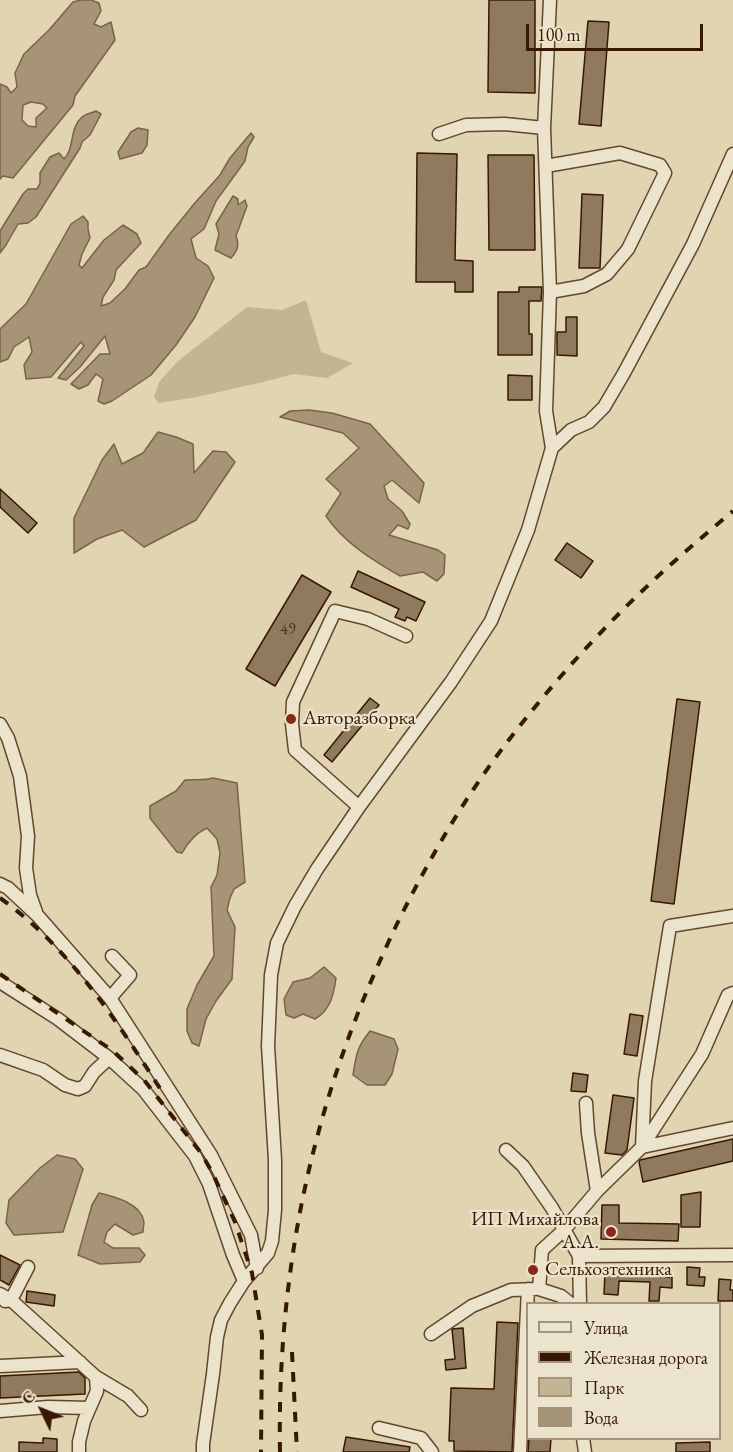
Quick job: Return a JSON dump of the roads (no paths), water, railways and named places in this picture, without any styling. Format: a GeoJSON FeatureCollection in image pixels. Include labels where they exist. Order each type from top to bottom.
{"type":"FeatureCollection","features":[{"type":"Feature","properties":{"kind":"street"},"geometry":{"type":"LineString","coordinates":[[203,1452],[221,1320],[244,1281],[268,1253],[272,1241],[275,1210],[274,1160],[268,1046],[271,975],[277,943],[317,869],[359,807],[451,682],[491,621],[528,530],[552,448],[546,411],[550,292],[544,128],[550,0]]}},
{"type":"Feature","properties":{"kind":"street"},"geometry":{"type":"LineString","coordinates":[[439,134],[466,125],[505,124],[544,128]]}},
{"type":"Feature","properties":{"kind":"street"},"geometry":{"type":"LineString","coordinates":[[546,166],[620,153],[660,165],[665,173],[628,249],[607,274],[584,286],[550,292]]}},
{"type":"Feature","properties":{"kind":"street"},"geometry":{"type":"LineString","coordinates":[[552,448],[571,430],[589,422],[604,407],[693,244],[733,154]]}},
{"type":"Feature","properties":{"kind":"street"},"geometry":{"type":"LineString","coordinates":[[359,807],[295,750],[292,724],[293,702],[335,611],[368,619],[406,636]]}},
{"type":"Feature","properties":{"kind":"street"},"geometry":{"type":"LineString","coordinates":[[0,724],[8,738],[20,776],[28,836],[26,868],[30,895],[38,916]]}},
{"type":"Feature","properties":{"kind":"street"},"geometry":{"type":"LineString","coordinates":[[0,884],[8,888],[38,916],[110,998],[211,1155],[251,1235],[257,1268]]}},
{"type":"Feature","properties":{"kind":"street"},"geometry":{"type":"LineString","coordinates":[[642,1147],[645,1080],[670,926],[733,916]]}},
{"type":"Feature","properties":{"kind":"street"},"geometry":{"type":"LineString","coordinates":[[110,998],[130,975],[112,956]]}},
{"type":"Feature","properties":{"kind":"street"},"geometry":{"type":"LineString","coordinates":[[0,982],[58,1019],[109,1058],[143,1089],[195,1156],[209,1184],[244,1281]]}},
{"type":"Feature","properties":{"kind":"street"},"geometry":{"type":"LineString","coordinates":[[532,1302],[543,1250],[564,1230],[597,1191],[642,1147],[702,1054],[728,995],[733,993]]}},
{"type":"Feature","properties":{"kind":"street"},"geometry":{"type":"LineString","coordinates":[[0,1055],[43,1070],[66,1085],[78,1089],[85,1086],[94,1072],[109,1058]]}},
{"type":"Feature","properties":{"kind":"street"},"geometry":{"type":"LineString","coordinates":[[586,1103],[597,1191]]}},
{"type":"Feature","properties":{"kind":"street"},"geometry":{"type":"LineString","coordinates":[[642,1147],[733,1128]]}},
{"type":"Feature","properties":{"kind":"street"},"geometry":{"type":"LineString","coordinates":[[506,1150],[523,1166],[552,1208],[579,1256],[580,1302]]}},
{"type":"Feature","properties":{"kind":"street"},"geometry":{"type":"LineString","coordinates":[[579,1256],[733,1255]]}},
{"type":"Feature","properties":{"kind":"street"},"geometry":{"type":"LineString","coordinates":[[6,1301],[28,1267]]}},
{"type":"Feature","properties":{"kind":"street"},"geometry":{"type":"LineString","coordinates":[[431,1334],[472,1306],[511,1290],[533,1289],[561,1296],[568,1302]]}},
{"type":"Feature","properties":{"kind":"street"},"geometry":{"type":"LineString","coordinates":[[0,1293],[6,1301],[96,1377],[128,1396],[141,1410]]}},
{"type":"Feature","properties":{"kind":"street"},"geometry":{"type":"LineString","coordinates":[[0,1366],[80,1362]]}},
{"type":"Feature","properties":{"kind":"street"},"geometry":{"type":"LineString","coordinates":[[79,1452],[79,1442],[89,1408],[98,1391],[96,1377]]}},
{"type":"Feature","properties":{"kind":"street"},"geometry":{"type":"LineString","coordinates":[[520,1452],[526,1377]]}},
{"type":"Feature","properties":{"kind":"street"},"geometry":{"type":"LineString","coordinates":[[0,1411],[48,1407],[89,1408]]}},
{"type":"Feature","properties":{"kind":"street"},"geometry":{"type":"LineString","coordinates":[[379,1428],[421,1438],[432,1452]]}},
{"type":"Feature","properties":{"kind":"water"},"geometry":{"type":"Polygon","coordinates":[[[91,0],[99,3],[101,11],[94,24],[101,27],[111,22],[115,40],[75,96],[73,105],[13,178],[3,176],[0,179],[0,84],[7,87],[11,93],[17,87],[15,73],[24,54],[73,2],[91,0]],[[31,102],[23,105],[22,120],[28,126],[36,127],[36,118],[47,108],[43,104],[31,102]]]}},
{"type":"Feature","properties":{"kind":"water"},"geometry":{"type":"Polygon","coordinates":[[[96,111],[101,114],[90,135],[82,142],[36,217],[28,223],[18,224],[0,253],[0,231],[23,194],[28,189],[37,189],[40,183],[40,173],[50,157],[59,153],[64,159],[70,149],[73,132],[78,122],[83,116],[96,111]]]}},
{"type":"Feature","properties":{"kind":"water"},"geometry":{"type":"Polygon","coordinates":[[[138,128],[148,130],[147,145],[142,153],[120,159],[118,152],[131,132],[138,128]]]}},
{"type":"Feature","properties":{"kind":"water"},"geometry":{"type":"Polygon","coordinates":[[[251,133],[254,137],[248,147],[245,161],[216,201],[204,229],[191,239],[196,258],[208,266],[214,278],[195,317],[151,375],[104,404],[98,401],[103,379],[96,374],[88,385],[79,389],[71,384],[100,354],[110,354],[105,336],[80,367],[66,380],[58,378],[84,346],[81,342],[51,377],[26,379],[24,365],[32,352],[29,337],[14,347],[8,359],[0,362],[0,329],[26,304],[71,224],[83,216],[88,222],[90,238],[79,265],[82,268],[104,240],[123,225],[137,234],[141,243],[116,270],[114,280],[103,297],[101,306],[110,303],[125,289],[139,270],[146,267],[251,133]]]}},
{"type":"Feature","properties":{"kind":"water"},"geometry":{"type":"Polygon","coordinates":[[[233,196],[238,199],[238,205],[245,200],[247,206],[236,236],[237,248],[231,258],[215,250],[219,234],[216,224],[233,196]]]}},
{"type":"Feature","properties":{"kind":"water"},"geometry":{"type":"Polygon","coordinates":[[[309,410],[332,413],[370,424],[424,483],[419,503],[392,480],[384,486],[388,499],[402,511],[410,524],[408,529],[398,525],[389,535],[438,550],[445,555],[444,574],[437,581],[423,572],[400,576],[360,550],[333,526],[326,516],[341,493],[326,479],[359,448],[343,433],[280,417],[290,411],[309,410]]]}},
{"type":"Feature","properties":{"kind":"water"},"geometry":{"type":"Polygon","coordinates":[[[158,432],[193,444],[194,473],[213,451],[226,452],[235,462],[196,520],[144,547],[122,530],[97,539],[74,553],[74,518],[102,460],[114,444],[122,464],[143,453],[158,432]]]}},
{"type":"Feature","properties":{"kind":"water"},"geometry":{"type":"Polygon","coordinates":[[[213,778],[237,783],[245,882],[234,889],[227,910],[235,927],[232,979],[206,1019],[199,1046],[192,1043],[187,1031],[187,1009],[197,985],[214,956],[211,887],[217,875],[220,853],[217,839],[207,828],[193,838],[182,853],[177,852],[150,818],[150,806],[176,791],[185,780],[213,778]]]}},
{"type":"Feature","properties":{"kind":"water"},"geometry":{"type":"Polygon","coordinates":[[[324,967],[336,978],[328,1007],[315,1019],[303,1014],[294,1018],[286,1015],[284,999],[293,982],[310,978],[324,967]]]}},
{"type":"Feature","properties":{"kind":"water"},"geometry":{"type":"Polygon","coordinates":[[[370,1031],[394,1039],[398,1049],[392,1074],[385,1085],[367,1085],[353,1075],[358,1051],[370,1031]]]}},
{"type":"Feature","properties":{"kind":"water"},"geometry":{"type":"Polygon","coordinates":[[[57,1155],[75,1159],[83,1169],[63,1232],[14,1235],[6,1223],[9,1200],[40,1168],[57,1155]]]}},
{"type":"Feature","properties":{"kind":"water"},"geometry":{"type":"Polygon","coordinates":[[[99,1193],[126,1202],[142,1215],[143,1232],[133,1235],[115,1224],[107,1232],[104,1242],[113,1248],[139,1248],[145,1255],[140,1262],[100,1264],[78,1255],[92,1205],[99,1193]]]}},
{"type":"Feature","properties":{"kind":"railway"},"geometry":{"type":"LineString","coordinates":[[280,1452],[281,1372],[288,1292],[308,1173],[325,1107],[343,1054],[362,1002],[396,926],[455,818],[496,757],[529,714],[582,652],[650,583],[733,511]]}},
{"type":"Feature","properties":{"kind":"railway"},"geometry":{"type":"LineString","coordinates":[[0,898],[48,939],[90,986],[127,1037],[161,1090]]}},
{"type":"Feature","properties":{"kind":"railway"},"geometry":{"type":"LineString","coordinates":[[0,974],[113,1051],[144,1080],[201,1153],[212,1172],[235,1222],[252,1273],[262,1335],[261,1452]]}},
{"type":"Feature","properties":{"kind":"railway"},"geometry":{"type":"LineString","coordinates":[[292,1352],[297,1452]]}},
{"type":"Feature","properties":{"kind":"place","name":"Авторазборка"},"geometry":{"type":"Point","coordinates":[291,719]}},
{"type":"Feature","properties":{"kind":"place","name":"ИП Михайлова А.А."},"geometry":{"type":"Point","coordinates":[611,1232]}},
{"type":"Feature","properties":{"kind":"place","name":"Сельхозтехника"},"geometry":{"type":"Point","coordinates":[533,1270]}}]}
